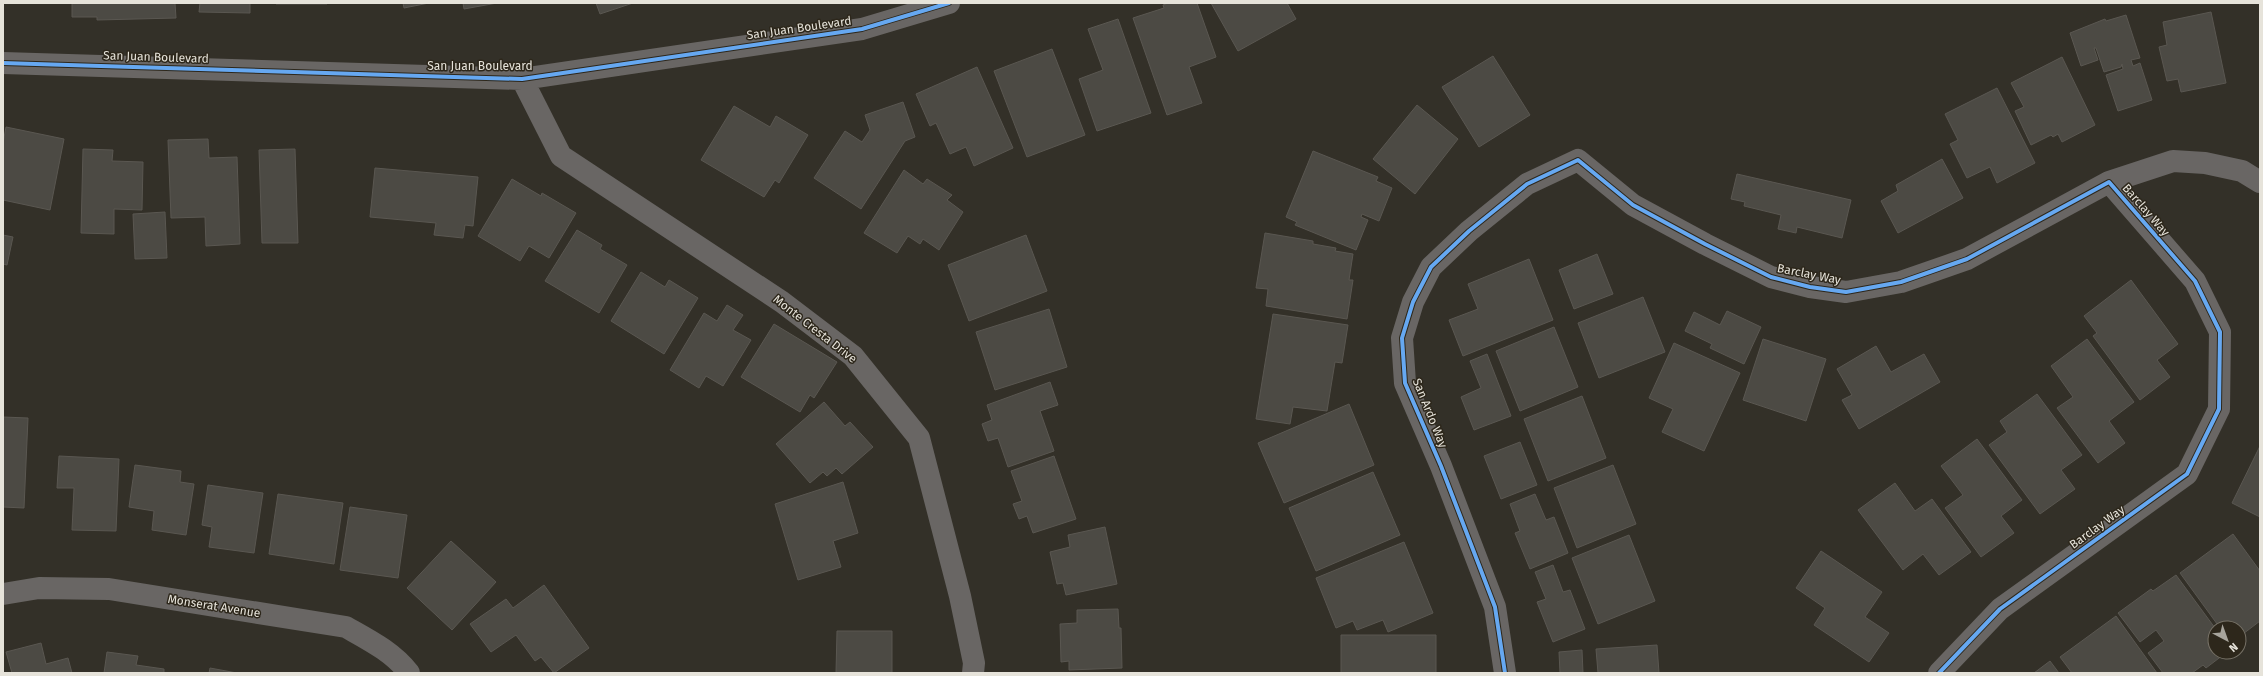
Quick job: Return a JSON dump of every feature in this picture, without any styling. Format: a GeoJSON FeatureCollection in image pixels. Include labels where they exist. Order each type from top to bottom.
{"type":"FeatureCollection","features":[{"type":"Feature","properties":{"kind":"street","name":"San Juan Boulevard"},"geometry":{"type":"LineString","coordinates":[[3,63],[522,79],[862,29],[949,3]]}},
{"type":"Feature","properties":{"kind":"street","name":"Monte Cresta Drive"},"geometry":{"type":"LineString","coordinates":[[522,79],[562,156],[782,302],[853,356],[919,438],[960,596],[974,663],[973,673]]}},
{"type":"Feature","properties":{"kind":"street","name":"Barclay Way"},"geometry":{"type":"LineString","coordinates":[[1578,160],[1634,205],[1705,244],[1771,277],[1810,287],[1846,292],[1901,282],[1967,259],[2109,182],[2195,281],[2220,332],[2219,409],[2187,474],[2000,609],[1939,673]]}},
{"type":"Feature","properties":{"kind":"street","name":"San Ardo Way"},"geometry":{"type":"LineString","coordinates":[[1505,673],[1495,606],[1440,466],[1405,383],[1402,338],[1413,302],[1431,267],[1469,231],[1527,184],[1578,160]]}},
{"type":"Feature","properties":{"kind":"street"},"geometry":{"type":"LineString","coordinates":[[2109,182],[2173,161],[2205,163],[2242,171],[2260,182]]}},
{"type":"Feature","properties":{"kind":"street","name":"Monserat Avenue"},"geometry":{"type":"LineString","coordinates":[[3,594],[39,588],[109,589],[346,627],[376,644],[402,663],[409,673]]}},
{"type":"Feature","properties":{"kind":"building"},"geometry":{"type":"Polygon","coordinates":[[[72,3],[175,3],[176,18],[97,20],[97,17],[72,17],[72,3]]]}},
{"type":"Feature","properties":{"kind":"building"},"geometry":{"type":"Polygon","coordinates":[[[200,3],[250,3],[250,13],[199,12],[200,3]]]}},
{"type":"Feature","properties":{"kind":"building"},"geometry":{"type":"Polygon","coordinates":[[[327,3],[327,4],[276,4],[327,3]]]}},
{"type":"Feature","properties":{"kind":"building"},"geometry":{"type":"Polygon","coordinates":[[[403,3],[429,3],[404,8],[403,3]]]}},
{"type":"Feature","properties":{"kind":"building"},"geometry":{"type":"Polygon","coordinates":[[[463,3],[497,3],[464,9],[463,3]]]}},
{"type":"Feature","properties":{"kind":"building"},"geometry":{"type":"Polygon","coordinates":[[[596,3],[633,3],[600,14],[596,3]]]}},
{"type":"Feature","properties":{"kind":"building"},"geometry":{"type":"Polygon","coordinates":[[[1168,3],[1197,3],[1216,57],[1189,67],[1202,103],[1167,115],[1133,18],[1164,8],[1163,5],[1168,3]]]}},
{"type":"Feature","properties":{"kind":"building"},"geometry":{"type":"Polygon","coordinates":[[[1211,3],[1287,3],[1296,19],[1238,51],[1211,3]]]}},
{"type":"Feature","properties":{"kind":"building"},"geometry":{"type":"Polygon","coordinates":[[[2211,12],[2226,83],[2181,92],[2178,79],[2167,81],[2159,47],[2167,45],[2163,22],[2211,12]]]}},
{"type":"Feature","properties":{"kind":"building"},"geometry":{"type":"Polygon","coordinates":[[[2126,15],[2140,58],[2131,60],[2133,66],[2140,63],[2152,100],[2118,111],[2106,75],[2123,69],[2122,64],[2121,67],[2104,72],[2096,48],[2094,48],[2098,60],[2081,66],[2070,33],[2105,19],[2106,21],[2126,15]]]}},
{"type":"Feature","properties":{"kind":"building"},"geometry":{"type":"Polygon","coordinates":[[[1118,19],[1151,113],[1097,131],[1079,79],[1103,70],[1088,29],[1118,19]]]}},
{"type":"Feature","properties":{"kind":"building"},"geometry":{"type":"Polygon","coordinates":[[[1052,49],[1085,135],[1027,157],[994,71],[1052,49]]]}},
{"type":"Feature","properties":{"kind":"building"},"geometry":{"type":"Polygon","coordinates":[[[1493,56],[1530,115],[1479,147],[1442,87],[1493,56]]]}},
{"type":"Feature","properties":{"kind":"building"},"geometry":{"type":"Polygon","coordinates":[[[2062,57],[2095,125],[2062,142],[2058,134],[2053,137],[2051,135],[2031,145],[2015,111],[2024,107],[2011,83],[2062,57]]]}},
{"type":"Feature","properties":{"kind":"building"},"geometry":{"type":"Polygon","coordinates":[[[977,67],[1013,148],[974,166],[966,147],[950,154],[936,123],[930,126],[916,94],[977,67]]]}},
{"type":"Feature","properties":{"kind":"building"},"geometry":{"type":"Polygon","coordinates":[[[1997,88],[2035,163],[1997,183],[1990,167],[1967,178],[1950,144],[1958,140],[1945,114],[1997,88]]]}},
{"type":"Feature","properties":{"kind":"building"},"geometry":{"type":"Polygon","coordinates":[[[903,102],[915,137],[905,141],[861,209],[814,178],[845,131],[862,142],[870,130],[865,115],[903,102]]]}},
{"type":"Feature","properties":{"kind":"building"},"geometry":{"type":"Polygon","coordinates":[[[1417,105],[1458,139],[1415,194],[1373,159],[1417,105]]]}},
{"type":"Feature","properties":{"kind":"building"},"geometry":{"type":"Polygon","coordinates":[[[734,106],[770,127],[776,116],[808,135],[779,183],[775,180],[764,197],[701,160],[734,106]]]}},
{"type":"Feature","properties":{"kind":"building"},"geometry":{"type":"Polygon","coordinates":[[[6,127],[64,139],[50,210],[3,200],[3,143],[6,127]]]}},
{"type":"Feature","properties":{"kind":"building"},"geometry":{"type":"Polygon","coordinates":[[[208,139],[209,158],[237,157],[240,244],[206,246],[205,217],[171,218],[168,140],[208,139]]]}},
{"type":"Feature","properties":{"kind":"building"},"geometry":{"type":"Polygon","coordinates":[[[83,149],[113,150],[112,161],[143,162],[142,210],[114,209],[114,234],[81,233],[83,149]]]}},
{"type":"Feature","properties":{"kind":"building"},"geometry":{"type":"Polygon","coordinates":[[[295,149],[298,243],[262,243],[259,150],[295,149]]]}},
{"type":"Feature","properties":{"kind":"building"},"geometry":{"type":"Polygon","coordinates":[[[1313,151],[1378,177],[1376,181],[1392,188],[1379,221],[1362,214],[1361,217],[1368,220],[1356,250],[1295,225],[1297,222],[1286,217],[1313,151]]]}},
{"type":"Feature","properties":{"kind":"building"},"geometry":{"type":"Polygon","coordinates":[[[1942,159],[1963,198],[1898,233],[1881,201],[1898,191],[1896,185],[1942,159]]]}},
{"type":"Feature","properties":{"kind":"building"},"geometry":{"type":"Polygon","coordinates":[[[375,168],[478,177],[473,226],[465,225],[463,238],[434,235],[436,223],[370,217],[375,168]]]}},
{"type":"Feature","properties":{"kind":"building"},"geometry":{"type":"Polygon","coordinates":[[[904,170],[923,184],[927,179],[952,195],[947,200],[963,212],[939,250],[923,239],[920,244],[908,236],[897,253],[864,233],[904,170]]]}},
{"type":"Feature","properties":{"kind":"building"},"geometry":{"type":"Polygon","coordinates":[[[1737,174],[1851,200],[1842,238],[1797,227],[1796,233],[1778,229],[1781,215],[1744,206],[1745,202],[1731,199],[1737,174]]]}},
{"type":"Feature","properties":{"kind":"building"},"geometry":{"type":"Polygon","coordinates":[[[512,179],[541,196],[542,193],[576,213],[549,258],[529,246],[520,261],[478,236],[512,179]]]}},
{"type":"Feature","properties":{"kind":"building"},"geometry":{"type":"Polygon","coordinates":[[[165,212],[167,258],[135,259],[133,214],[165,212]]]}},
{"type":"Feature","properties":{"kind":"building"},"geometry":{"type":"Polygon","coordinates":[[[577,230],[602,245],[600,249],[627,265],[599,313],[545,281],[577,230]]]}},
{"type":"Feature","properties":{"kind":"building"},"geometry":{"type":"Polygon","coordinates":[[[1265,233],[1313,241],[1313,244],[1336,248],[1335,251],[1353,254],[1349,280],[1353,280],[1347,319],[1266,306],[1268,289],[1256,288],[1265,233]]]}},
{"type":"Feature","properties":{"kind":"building"},"geometry":{"type":"Polygon","coordinates":[[[3,235],[13,237],[7,265],[3,264],[3,235]]]}},
{"type":"Feature","properties":{"kind":"building"},"geometry":{"type":"Polygon","coordinates":[[[1026,235],[1047,291],[969,321],[948,265],[1026,235]]]}},
{"type":"Feature","properties":{"kind":"building"},"geometry":{"type":"Polygon","coordinates":[[[1597,254],[1613,294],[1574,309],[1559,270],[1597,254]]]}},
{"type":"Feature","properties":{"kind":"building"},"geometry":{"type":"Polygon","coordinates":[[[1529,259],[1553,320],[1463,356],[1449,320],[1478,309],[1468,284],[1529,259]]]}},
{"type":"Feature","properties":{"kind":"building"},"geometry":{"type":"Polygon","coordinates":[[[641,272],[665,287],[669,280],[698,298],[664,354],[611,321],[641,272]]]}},
{"type":"Feature","properties":{"kind":"building"},"geometry":{"type":"Polygon","coordinates":[[[2131,280],[2178,344],[2157,360],[2170,377],[2140,400],[2093,336],[2097,333],[2084,316],[2131,280]]]}},
{"type":"Feature","properties":{"kind":"building"},"geometry":{"type":"Polygon","coordinates":[[[1643,297],[1665,352],[1599,378],[1578,323],[1643,297]]]}},
{"type":"Feature","properties":{"kind":"building"},"geometry":{"type":"Polygon","coordinates":[[[727,305],[743,315],[733,330],[751,340],[723,386],[706,376],[699,388],[670,370],[704,313],[717,321],[727,305]]]}},
{"type":"Feature","properties":{"kind":"building"},"geometry":{"type":"Polygon","coordinates":[[[1049,309],[1067,367],[995,390],[976,332],[1049,309]]]}},
{"type":"Feature","properties":{"kind":"building"},"geometry":{"type":"Polygon","coordinates":[[[1727,311],[1761,327],[1744,364],[1710,348],[1712,344],[1685,331],[1694,312],[1720,325],[1727,311]]]}},
{"type":"Feature","properties":{"kind":"building"},"geometry":{"type":"Polygon","coordinates":[[[1273,314],[1348,325],[1342,363],[1335,362],[1327,411],[1293,407],[1290,424],[1256,419],[1273,314]]]}},
{"type":"Feature","properties":{"kind":"building"},"geometry":{"type":"Polygon","coordinates":[[[774,324],[837,362],[814,398],[810,395],[800,412],[741,377],[774,324]]]}},
{"type":"Feature","properties":{"kind":"building"},"geometry":{"type":"Polygon","coordinates":[[[1554,327],[1578,387],[1520,411],[1496,351],[1554,327]]]}},
{"type":"Feature","properties":{"kind":"building"},"geometry":{"type":"Polygon","coordinates":[[[1763,339],[1826,359],[1806,421],[1743,400],[1763,339]]]}},
{"type":"Feature","properties":{"kind":"building"},"geometry":{"type":"Polygon","coordinates":[[[2087,339],[2134,402],[2109,421],[2125,443],[2098,463],[2057,408],[2073,397],[2051,366],[2087,339]]]}},
{"type":"Feature","properties":{"kind":"building"},"geometry":{"type":"Polygon","coordinates":[[[1674,343],[1740,373],[1704,451],[1662,432],[1673,409],[1649,398],[1674,343]]]}},
{"type":"Feature","properties":{"kind":"building"},"geometry":{"type":"Polygon","coordinates":[[[1876,346],[1891,372],[1924,354],[1940,382],[1859,429],[1842,400],[1852,395],[1837,369],[1876,346]]]}},
{"type":"Feature","properties":{"kind":"building"},"geometry":{"type":"Polygon","coordinates":[[[1487,354],[1511,416],[1474,430],[1461,397],[1481,388],[1470,361],[1487,354]]]}},
{"type":"Feature","properties":{"kind":"building"},"geometry":{"type":"Polygon","coordinates":[[[1050,382],[1058,405],[1040,411],[1054,451],[1008,467],[998,438],[988,441],[982,424],[992,420],[987,405],[1050,382]]]}},
{"type":"Feature","properties":{"kind":"building"},"geometry":{"type":"Polygon","coordinates":[[[2037,394],[2082,455],[2061,470],[2075,489],[2040,514],[1989,445],[2007,432],[2000,421],[2037,394]]]}},
{"type":"Feature","properties":{"kind":"building"},"geometry":{"type":"Polygon","coordinates":[[[1582,396],[1606,458],[1548,481],[1524,419],[1582,396]]]}},
{"type":"Feature","properties":{"kind":"building"},"geometry":{"type":"Polygon","coordinates":[[[824,402],[845,426],[850,422],[873,447],[842,474],[836,468],[827,476],[823,472],[810,483],[776,444],[824,402]]]}},
{"type":"Feature","properties":{"kind":"building"},"geometry":{"type":"Polygon","coordinates":[[[1349,404],[1374,465],[1284,503],[1258,443],[1349,404]]]}},
{"type":"Feature","properties":{"kind":"building"},"geometry":{"type":"Polygon","coordinates":[[[3,417],[28,418],[24,508],[3,507],[3,417]]]}},
{"type":"Feature","properties":{"kind":"building"},"geometry":{"type":"Polygon","coordinates":[[[1977,439],[2022,500],[2001,516],[2014,533],[1981,557],[1945,508],[1963,495],[1941,466],[1977,439]]]}},
{"type":"Feature","properties":{"kind":"building"},"geometry":{"type":"Polygon","coordinates":[[[1520,442],[1537,485],[1501,499],[1484,456],[1520,442]]]}},
{"type":"Feature","properties":{"kind":"building"},"geometry":{"type":"Polygon","coordinates":[[[2260,446],[2260,517],[2232,503],[2260,446]]]}},
{"type":"Feature","properties":{"kind":"building"},"geometry":{"type":"Polygon","coordinates":[[[59,456],[119,459],[116,531],[72,530],[74,488],[57,488],[59,456]]]}},
{"type":"Feature","properties":{"kind":"building"},"geometry":{"type":"Polygon","coordinates":[[[1054,456],[1076,519],[1033,533],[1027,516],[1019,519],[1013,504],[1022,501],[1011,471],[1054,456]]]}},
{"type":"Feature","properties":{"kind":"building"},"geometry":{"type":"Polygon","coordinates":[[[135,465],[181,471],[180,482],[194,484],[186,535],[152,530],[154,511],[129,507],[135,465]]]}},
{"type":"Feature","properties":{"kind":"building"},"geometry":{"type":"Polygon","coordinates":[[[1613,465],[1636,524],[1577,548],[1554,488],[1613,465]]]}},
{"type":"Feature","properties":{"kind":"building"},"geometry":{"type":"Polygon","coordinates":[[[1373,472],[1400,535],[1316,571],[1289,508],[1373,472]]]}},
{"type":"Feature","properties":{"kind":"building"},"geometry":{"type":"Polygon","coordinates":[[[843,482],[858,533],[833,541],[841,567],[798,580],[775,504],[843,482]]]}},
{"type":"Feature","properties":{"kind":"building"},"geometry":{"type":"Polygon","coordinates":[[[1895,483],[1915,511],[1932,499],[1971,552],[1939,575],[1923,554],[1903,570],[1858,510],[1895,483]]]}},
{"type":"Feature","properties":{"kind":"building"},"geometry":{"type":"Polygon","coordinates":[[[208,485],[263,493],[254,553],[209,547],[212,527],[202,525],[208,485]]]}},
{"type":"Feature","properties":{"kind":"building"},"geometry":{"type":"Polygon","coordinates":[[[278,494],[343,503],[334,564],[269,554],[278,494]]]}},
{"type":"Feature","properties":{"kind":"building"},"geometry":{"type":"Polygon","coordinates":[[[1535,494],[1546,520],[1554,517],[1568,553],[1530,569],[1515,533],[1520,531],[1510,504],[1535,494]]]}},
{"type":"Feature","properties":{"kind":"building"},"geometry":{"type":"Polygon","coordinates":[[[350,507],[407,515],[398,578],[340,570],[350,507]]]}},
{"type":"Feature","properties":{"kind":"building"},"geometry":{"type":"Polygon","coordinates":[[[1105,527],[1117,584],[1066,595],[1063,583],[1057,584],[1050,552],[1070,547],[1068,535],[1105,527]]]}},
{"type":"Feature","properties":{"kind":"building"},"geometry":{"type":"Polygon","coordinates":[[[2233,534],[2260,571],[2260,621],[2247,631],[2247,620],[2214,620],[2180,573],[2233,534]]]}},
{"type":"Feature","properties":{"kind":"building"},"geometry":{"type":"Polygon","coordinates":[[[1629,535],[1655,601],[1598,624],[1572,558],[1629,535]]]}},
{"type":"Feature","properties":{"kind":"building"},"geometry":{"type":"Polygon","coordinates":[[[451,541],[496,582],[452,630],[407,588],[451,541]]]}},
{"type":"Feature","properties":{"kind":"building"},"geometry":{"type":"Polygon","coordinates":[[[1404,542],[1433,613],[1388,632],[1383,620],[1357,630],[1353,621],[1336,628],[1316,578],[1404,542]]]}},
{"type":"Feature","properties":{"kind":"building"},"geometry":{"type":"Polygon","coordinates":[[[1821,551],[1882,592],[1865,617],[1889,633],[1869,662],[1814,625],[1825,608],[1796,588],[1821,551]]]}},
{"type":"Feature","properties":{"kind":"building"},"geometry":{"type":"Polygon","coordinates":[[[1553,565],[1563,592],[1570,590],[1585,629],[1553,642],[1537,602],[1546,599],[1535,572],[1553,565]]]}},
{"type":"Feature","properties":{"kind":"building"},"geometry":{"type":"Polygon","coordinates":[[[2176,575],[2209,620],[2207,620],[2207,660],[2216,660],[2206,668],[2203,665],[2192,673],[2163,673],[2148,653],[2164,641],[2156,630],[2140,642],[2118,613],[2151,589],[2153,591],[2176,575]]]}},
{"type":"Feature","properties":{"kind":"building"},"geometry":{"type":"Polygon","coordinates":[[[544,585],[589,648],[554,673],[541,657],[535,661],[516,635],[491,652],[470,624],[506,599],[513,608],[544,585]]]}},
{"type":"Feature","properties":{"kind":"building"},"geometry":{"type":"Polygon","coordinates":[[[1118,609],[1119,628],[1121,628],[1122,668],[1069,670],[1069,661],[1061,662],[1060,624],[1077,623],[1077,610],[1118,609]]]}},
{"type":"Feature","properties":{"kind":"building"},"geometry":{"type":"Polygon","coordinates":[[[2116,616],[2157,673],[2072,673],[2060,657],[2116,616]]]}},
{"type":"Feature","properties":{"kind":"building"},"geometry":{"type":"Polygon","coordinates":[[[837,631],[892,631],[892,673],[836,673],[837,631]]]}},
{"type":"Feature","properties":{"kind":"building"},"geometry":{"type":"Polygon","coordinates":[[[1341,635],[1436,635],[1436,673],[1341,673],[1341,635]]]}},
{"type":"Feature","properties":{"kind":"building"},"geometry":{"type":"Polygon","coordinates":[[[41,643],[46,664],[68,658],[72,673],[12,673],[6,652],[41,643]]]}},
{"type":"Feature","properties":{"kind":"building"},"geometry":{"type":"Polygon","coordinates":[[[1657,645],[1659,673],[1598,673],[1596,649],[1657,645]]]}},
{"type":"Feature","properties":{"kind":"building"},"geometry":{"type":"Polygon","coordinates":[[[1582,650],[1583,673],[1560,673],[1559,652],[1582,650]]]}},
{"type":"Feature","properties":{"kind":"building"},"geometry":{"type":"Polygon","coordinates":[[[107,652],[138,656],[136,665],[164,669],[164,673],[104,673],[107,652]]]}},
{"type":"Feature","properties":{"kind":"building"},"geometry":{"type":"Polygon","coordinates":[[[2050,661],[2059,673],[2034,673],[2050,661]]]}},
{"type":"Feature","properties":{"kind":"building"},"geometry":{"type":"Polygon","coordinates":[[[210,668],[237,673],[209,673],[210,668]]]}},
{"type":"Feature","properties":{"kind":"cycle path"},"geometry":{"type":"LineString","coordinates":[[3,63],[522,79],[862,29],[949,3]]}},
{"type":"Feature","properties":{"kind":"cycle path"},"geometry":{"type":"LineString","coordinates":[[1505,673],[1495,607],[1441,466],[1405,383],[1402,338],[1413,302],[1431,267],[1469,231],[1527,184],[1578,160],[1633,205],[1705,244],[1771,277],[1810,287],[1846,292],[1901,282],[1967,259],[2109,182],[2195,281],[2220,332],[2219,409],[2187,474],[2000,609],[1939,673]]}}]}
